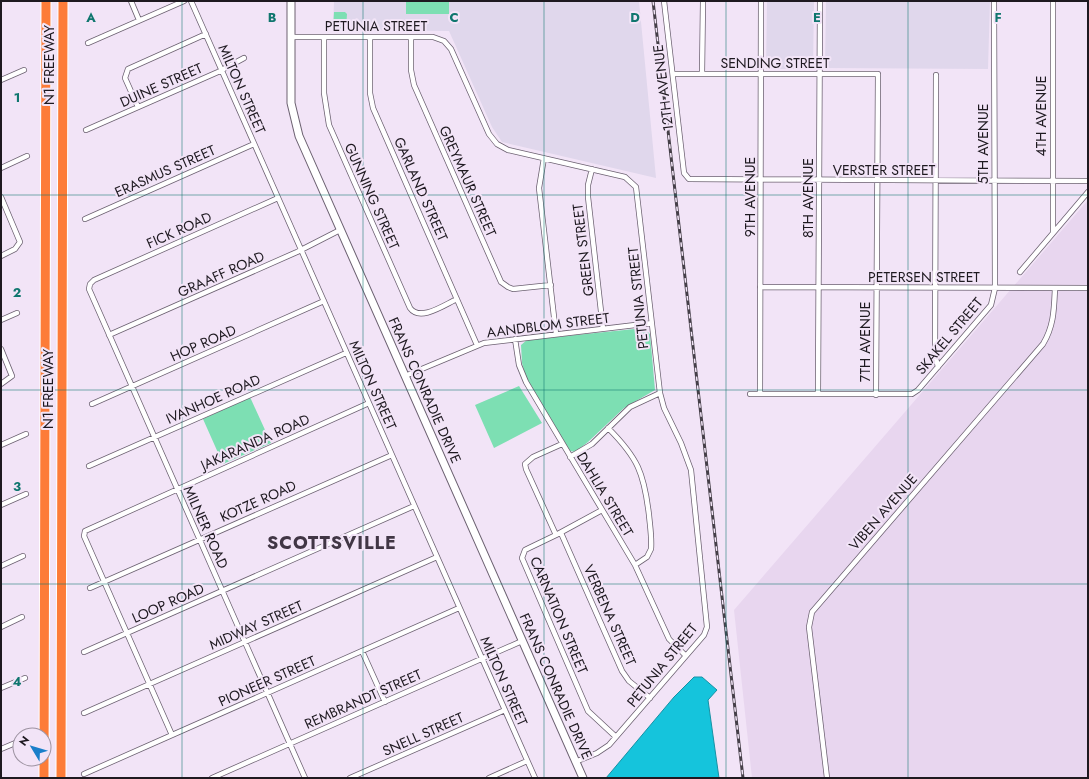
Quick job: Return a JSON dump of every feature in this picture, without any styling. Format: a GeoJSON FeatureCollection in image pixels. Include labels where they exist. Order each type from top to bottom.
{"type":"FeatureCollection","features":[{"type":"Feature","properties":{"kind":"highway","name":"N1 FREEWAY"},"geometry":{"type":"LineString","coordinates":[[44,778],[46,1]]}},
{"type":"Feature","properties":{"kind":"highway","name":"N1 FREEWAY"},"geometry":{"type":"LineString","coordinates":[[61,778],[63,1]]}},
{"type":"Feature","properties":{"kind":"street"},"geometry":{"type":"LineString","coordinates":[[131,1],[140,20]]}},
{"type":"Feature","properties":{"kind":"street"},"geometry":{"type":"LineString","coordinates":[[88,43],[184,1]]}},
{"type":"Feature","properties":{"kind":"street","name":"MILTON STREET"},"geometry":{"type":"LineString","coordinates":[[191,1],[535,778]]}},
{"type":"Feature","properties":{"kind":"street","name":"FRANS CONRADIE DRIVE"},"geometry":{"type":"LineString","coordinates":[[290,1],[290,94],[294,120],[299,136],[583,778]]}},
{"type":"Feature","properties":{"kind":"street","name":"12TH AVENUE"},"geometry":{"type":"LineString","coordinates":[[664,1],[684,173]]}},
{"type":"Feature","properties":{"kind":"street"},"geometry":{"type":"LineString","coordinates":[[702,74],[703,1]]}},
{"type":"Feature","properties":{"kind":"street","name":"9TH AVENUE"},"geometry":{"type":"LineString","coordinates":[[760,394],[761,1]]}},
{"type":"Feature","properties":{"kind":"street","name":"8TH AVENUE"},"geometry":{"type":"LineString","coordinates":[[818,394],[820,1]]}},
{"type":"Feature","properties":{"kind":"street","name":"5TH AVENUE"},"geometry":{"type":"LineString","coordinates":[[994,1],[995,288]]}},
{"type":"Feature","properties":{"kind":"street","name":"4TH AVENUE"},"geometry":{"type":"LineString","coordinates":[[1053,1],[1053,232]]}},
{"type":"Feature","properties":{"kind":"street"},"geometry":{"type":"LineString","coordinates":[[138,107],[125,78],[128,69],[206,34]]}},
{"type":"Feature","properties":{"kind":"street","name":"PETUNIA STREET"},"geometry":{"type":"LineString","coordinates":[[290,36],[437,38],[449,46],[489,134],[494,141],[508,150],[625,177],[636,187],[660,393],[664,408],[681,443],[691,470],[707,626],[704,635],[616,737],[604,749],[575,762]]}},
{"type":"Feature","properties":{"kind":"street","name":"GUNNING STREET"},"geometry":{"type":"LineString","coordinates":[[324,37],[324,93],[329,125],[410,308],[415,313],[422,314],[457,299]]}},
{"type":"Feature","properties":{"kind":"street","name":"GARLAND STREET"},"geometry":{"type":"LineString","coordinates":[[370,37],[370,93],[373,108],[477,345]]}},
{"type":"Feature","properties":{"kind":"street","name":"GREYMAUR STREET"},"geometry":{"type":"LineString","coordinates":[[411,37],[414,85],[501,282],[513,289],[551,285]]}},
{"type":"Feature","properties":{"kind":"street","name":"DUINE STREET"},"geometry":{"type":"LineString","coordinates":[[86,130],[221,70],[244,58]]}},
{"type":"Feature","properties":{"kind":"street"},"geometry":{"type":"LineString","coordinates":[[1,80],[24,70]]}},
{"type":"Feature","properties":{"kind":"street","name":"SENDING STREET"},"geometry":{"type":"LineString","coordinates":[[673,74],[878,74]]}},
{"type":"Feature","properties":{"kind":"street","name":"7TH AVENUE"},"geometry":{"type":"LineString","coordinates":[[876,395],[878,74]]}},
{"type":"Feature","properties":{"kind":"street"},"geometry":{"type":"LineString","coordinates":[[936,75],[935,354],[938,367]]}},
{"type":"Feature","properties":{"kind":"street","name":"ERASMUS STREET"},"geometry":{"type":"LineString","coordinates":[[85,219],[254,144]]}},
{"type":"Feature","properties":{"kind":"street"},"geometry":{"type":"LineString","coordinates":[[1,168],[26,156]]}},
{"type":"Feature","properties":{"kind":"street"},"geometry":{"type":"LineString","coordinates":[[544,158],[539,188],[556,334]]}},
{"type":"Feature","properties":{"kind":"street","name":"GREEN STREET"},"geometry":{"type":"LineString","coordinates":[[592,169],[588,185],[588,197],[603,329]]}},
{"type":"Feature","properties":{"kind":"street","name":"VERSTER STREET"},"geometry":{"type":"LineString","coordinates":[[684,173],[687,178],[692,180],[1088,181]]}},
{"type":"Feature","properties":{"kind":"street"},"geometry":{"type":"LineString","coordinates":[[1020,272],[1088,192]]}},
{"type":"Feature","properties":{"kind":"street"},"geometry":{"type":"LineString","coordinates":[[1,197],[20,242],[16,249],[1,256]]}},
{"type":"Feature","properties":{"kind":"street","name":"FICK ROAD"},"geometry":{"type":"LineString","coordinates":[[90,284],[94,280],[278,198]]}},
{"type":"Feature","properties":{"kind":"street","name":"GRAAFF ROAD"},"geometry":{"type":"LineString","coordinates":[[109,335],[340,230]]}},
{"type":"Feature","properties":{"kind":"street","name":"MILNER ROAD"},"geometry":{"type":"LineString","coordinates":[[90,284],[90,291],[109,335],[305,778]]}},
{"type":"Feature","properties":{"kind":"street","name":"PETERSEN STREET"},"geometry":{"type":"LineString","coordinates":[[760,287],[1088,288]]}},
{"type":"Feature","properties":{"kind":"street","name":"SKAKEL STREET"},"geometry":{"type":"LineString","coordinates":[[876,395],[912,394],[918,390],[991,305],[995,288]]}},
{"type":"Feature","properties":{"kind":"street","name":"VIBEN AVENUE"},"geometry":{"type":"LineString","coordinates":[[827,778],[809,627],[812,612],[1043,344],[1054,319],[1055,288]]}},
{"type":"Feature","properties":{"kind":"street","name":"HOP ROAD"},"geometry":{"type":"LineString","coordinates":[[92,404],[324,301]]}},
{"type":"Feature","properties":{"kind":"street"},"geometry":{"type":"LineString","coordinates":[[1,320],[17,313]]}},
{"type":"Feature","properties":{"kind":"street","name":"AANDBLOM STREET"},"geometry":{"type":"LineString","coordinates":[[405,376],[477,345],[515,339],[652,323]]}},
{"type":"Feature","properties":{"kind":"street","name":"DAHLIA STREET"},"geometry":{"type":"LineString","coordinates":[[515,339],[521,373],[635,565],[669,639],[686,656]]}},
{"type":"Feature","properties":{"kind":"street"},"geometry":{"type":"LineString","coordinates":[[1,349],[12,374],[12,377],[1,384]]}},
{"type":"Feature","properties":{"kind":"street","name":"IVANHOE ROAD"},"geometry":{"type":"LineString","coordinates":[[89,466],[346,353]]}},
{"type":"Feature","properties":{"kind":"street"},"geometry":{"type":"LineString","coordinates":[[570,457],[592,444],[630,407],[660,393]]}},
{"type":"Feature","properties":{"kind":"street"},"geometry":{"type":"LineString","coordinates":[[750,394],[876,395]]}},
{"type":"Feature","properties":{"kind":"street","name":"JAKARANDA ROAD"},"geometry":{"type":"LineString","coordinates":[[104,581],[84,536],[85,531],[177,488],[369,403]]}},
{"type":"Feature","properties":{"kind":"street"},"geometry":{"type":"LineString","coordinates":[[608,428],[630,451],[642,477],[646,493],[651,549],[646,557],[635,565]]}},
{"type":"Feature","properties":{"kind":"street"},"geometry":{"type":"LineString","coordinates":[[1,445],[26,434]]}},
{"type":"Feature","properties":{"kind":"street"},"geometry":{"type":"LineString","coordinates":[[556,535],[525,464],[533,457],[562,444]]}},
{"type":"Feature","properties":{"kind":"street","name":"KOTZE ROAD"},"geometry":{"type":"LineString","coordinates":[[90,588],[392,455]]}},
{"type":"Feature","properties":{"kind":"street"},"geometry":{"type":"LineString","coordinates":[[1,505],[26,494]]}},
{"type":"Feature","properties":{"kind":"street","name":"LOOP ROAD"},"geometry":{"type":"LineString","coordinates":[[84,652],[414,506]]}},
{"type":"Feature","properties":{"kind":"street","name":"CARNATION STREET"},"geometry":{"type":"LineString","coordinates":[[602,510],[561,533],[525,550],[522,562],[588,711],[616,737]]}},
{"type":"Feature","properties":{"kind":"street","name":"VERBENA STREET"},"geometry":{"type":"LineString","coordinates":[[561,533],[622,671],[629,681],[650,698]]}},
{"type":"Feature","properties":{"kind":"street"},"geometry":{"type":"LineString","coordinates":[[1,566],[24,556]]}},
{"type":"Feature","properties":{"kind":"street","name":"MIDWAY STREET"},"geometry":{"type":"LineString","coordinates":[[84,713],[437,557]]}},
{"type":"Feature","properties":{"kind":"street"},"geometry":{"type":"LineString","coordinates":[[104,581],[172,735]]}},
{"type":"Feature","properties":{"kind":"street","name":"PIONEER STREET"},"geometry":{"type":"LineString","coordinates":[[84,774],[459,608]]}},
{"type":"Feature","properties":{"kind":"street"},"geometry":{"type":"LineString","coordinates":[[1,627],[22,617]]}},
{"type":"Feature","properties":{"kind":"street","name":"REMBRANDT STREET"},"geometry":{"type":"LineString","coordinates":[[212,778],[522,641]]}},
{"type":"Feature","properties":{"kind":"street"},"geometry":{"type":"LineString","coordinates":[[362,651],[385,702]]}},
{"type":"Feature","properties":{"kind":"street"},"geometry":{"type":"LineString","coordinates":[[1,688],[25,678]]}},
{"type":"Feature","properties":{"kind":"street","name":"SNELL STREET"},"geometry":{"type":"LineString","coordinates":[[350,778],[504,710]]}},
{"type":"Feature","properties":{"kind":"street"},"geometry":{"type":"LineString","coordinates":[[1,749],[12,744]]}},
{"type":"Feature","properties":{"kind":"street"},"geometry":{"type":"LineString","coordinates":[[488,778],[527,761]]}},
{"type":"Feature","properties":{"kind":"shaded area"},"geometry":{"type":"Polygon","coordinates":[[[334,1],[639,1],[656,178],[502,142],[492,127],[449,31],[333,30],[334,1]]]}},
{"type":"Feature","properties":{"kind":"shaded area"},"geometry":{"type":"Polygon","coordinates":[[[767,1],[814,1],[813,69],[766,69],[767,1]]]}},
{"type":"Feature","properties":{"kind":"shaded area"},"geometry":{"type":"Polygon","coordinates":[[[826,1],[990,1],[988,69],[825,68],[826,1]]]}},
{"type":"Feature","properties":{"kind":"shaded area"},"geometry":{"type":"Polygon","coordinates":[[[1088,200],[1088,778],[752,778],[734,610],[1088,200]]]}},
{"type":"Feature","properties":{"kind":"green space"},"geometry":{"type":"Polygon","coordinates":[[[406,1],[449,1],[449,14],[406,14],[406,1]]]}},
{"type":"Feature","properties":{"kind":"green space"},"geometry":{"type":"Polygon","coordinates":[[[334,12],[345,12],[347,14],[346,30],[333,30],[334,12]]]}},
{"type":"Feature","properties":{"kind":"green space"},"geometry":{"type":"Polygon","coordinates":[[[644,328],[650,334],[655,390],[624,408],[588,442],[575,452],[570,451],[526,378],[522,363],[521,345],[527,340],[644,328]]]}},
{"type":"Feature","properties":{"kind":"green space"},"geometry":{"type":"Polygon","coordinates":[[[519,386],[542,423],[494,448],[475,405],[519,386]]]}},
{"type":"Feature","properties":{"kind":"green space"},"geometry":{"type":"Polygon","coordinates":[[[250,397],[271,443],[223,464],[203,419],[250,397]]]}},
{"type":"Feature","properties":{"kind":"water"},"geometry":{"type":"Polygon","coordinates":[[[694,677],[702,677],[717,690],[708,700],[719,778],[606,778],[674,697],[694,677]]]}},
{"type":"Feature","properties":{"kind":"railway"},"geometry":{"type":"LineString","coordinates":[[653,1],[743,778]]}},
{"type":"Feature","properties":{"kind":"district","name":"SCOTTSVILLE"},"geometry":{"type":"Point","coordinates":[332,543]}}]}
